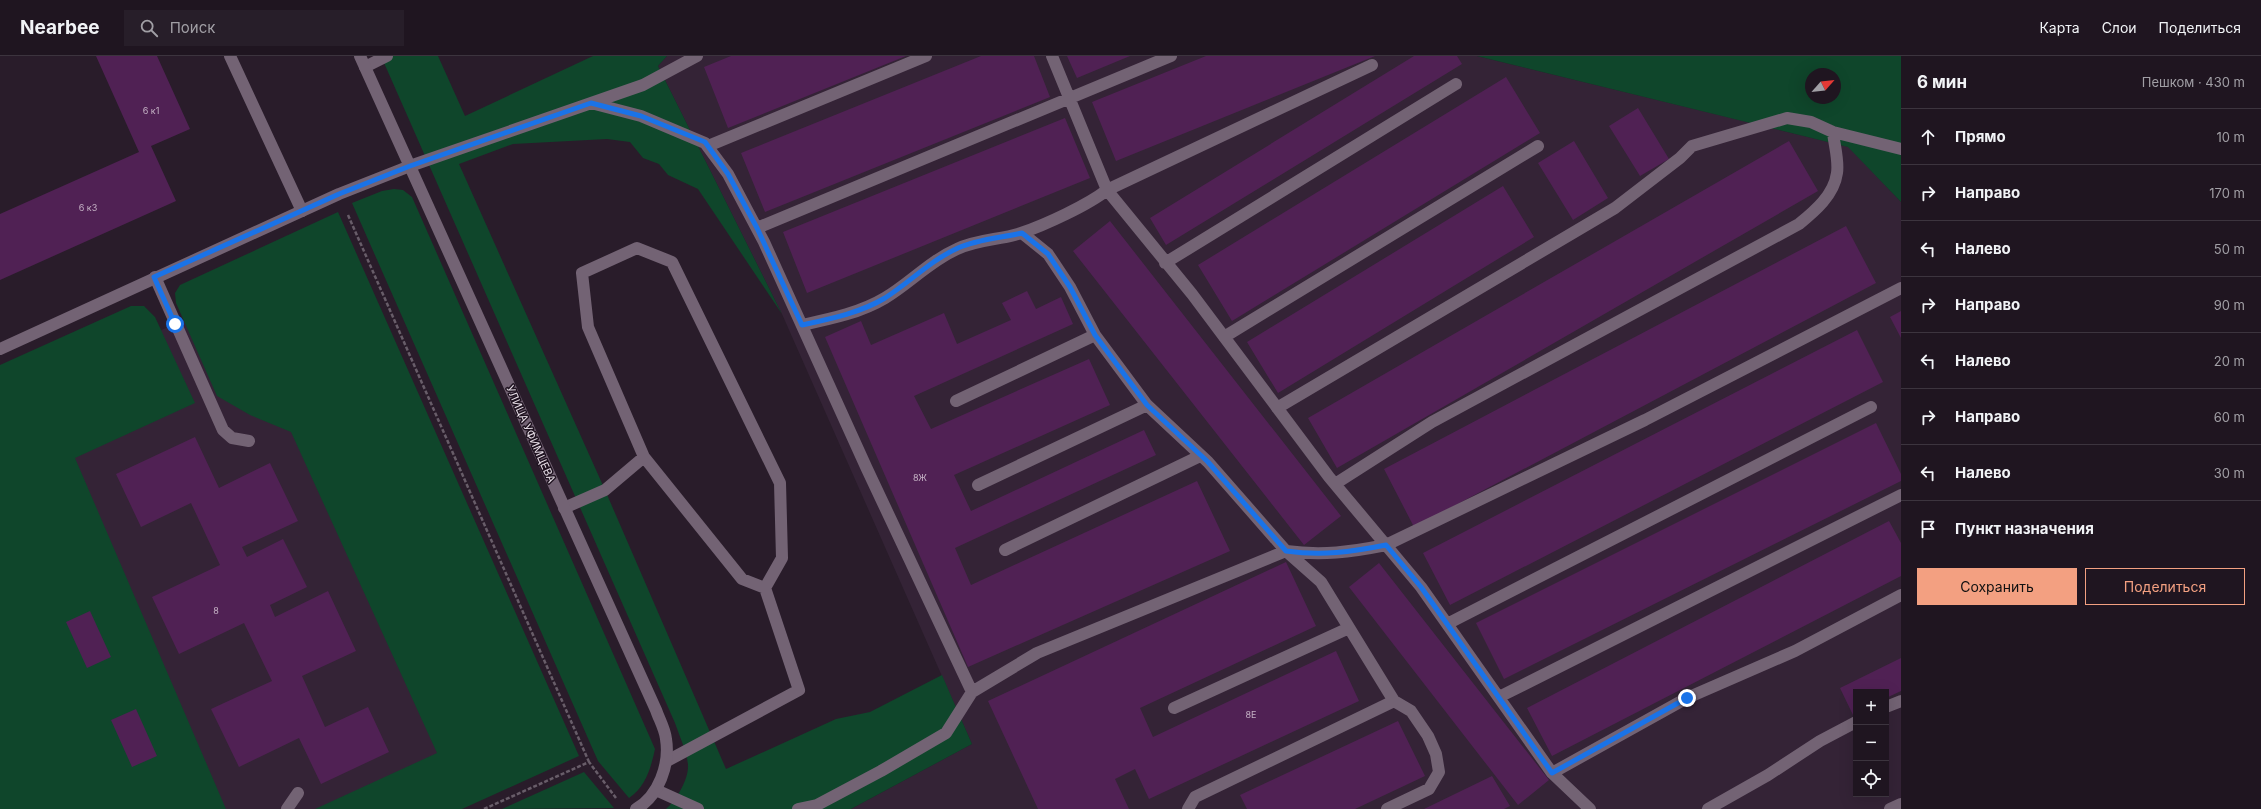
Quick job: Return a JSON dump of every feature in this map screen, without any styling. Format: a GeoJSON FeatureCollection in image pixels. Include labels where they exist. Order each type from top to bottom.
{"type":"FeatureCollection","features":[{"type":"Feature","properties":{"kind":"street"},"geometry":{"type":"LineString","coordinates":[[230,56],[302,211]]}},
{"type":"Feature","properties":{"kind":"street","name":"УЛИЦА УФИМЦЕВА"},"geometry":{"type":"LineString","coordinates":[[360,56],[656,710],[666,738],[667,761],[656,790],[642,806],[636,809]]}},
{"type":"Feature","properties":{"kind":"street"},"geometry":{"type":"LineString","coordinates":[[365,67],[387,56]]}},
{"type":"Feature","properties":{"kind":"street"},"geometry":{"type":"LineString","coordinates":[[2,345],[339,194],[410,166],[643,85],[697,56]]}},
{"type":"Feature","properties":{"kind":"street"},"geometry":{"type":"LineString","coordinates":[[708,146],[926,56]]}},
{"type":"Feature","properties":{"kind":"street"},"geometry":{"type":"LineString","coordinates":[[1052,56],[1107,190],[1224,337],[1335,484],[1421,587],[1552,773],[1590,809]]}},
{"type":"Feature","properties":{"kind":"street"},"geometry":{"type":"LineString","coordinates":[[757,228],[1171,56]]}},
{"type":"Feature","properties":{"kind":"street"},"geometry":{"type":"LineString","coordinates":[[802,325],[846,315],[883,299],[917,276],[937,258],[962,246],[975,241],[1022,233],[1094,200],[1107,190],[1372,65]]}},
{"type":"Feature","properties":{"kind":"street"},"geometry":{"type":"LineString","coordinates":[[1166,263],[1456,84]]}},
{"type":"Feature","properties":{"kind":"street"},"geometry":{"type":"LineString","coordinates":[[591,103],[641,116],[705,142],[728,174],[757,228],[972,692]]}},
{"type":"Feature","properties":{"kind":"street"},"geometry":{"type":"LineString","coordinates":[[1277,408],[1615,208],[1680,158],[1692,146],[1787,118],[1811,122],[1833,132],[1901,149]]}},
{"type":"Feature","properties":{"kind":"street"},"geometry":{"type":"LineString","coordinates":[[1335,484],[1432,422],[1799,224],[1818,209],[1832,188],[1837,172],[1833,132]]}},
{"type":"Feature","properties":{"kind":"street"},"geometry":{"type":"LineString","coordinates":[[1224,337],[1538,146]]}},
{"type":"Feature","properties":{"kind":"street"},"geometry":{"type":"LineString","coordinates":[[1022,233],[1048,254],[1070,287],[1095,335],[1147,405],[1200,456],[1251,509],[1286,551],[1321,582],[1394,700],[1411,711],[1428,736],[1436,754],[1439,772],[1429,788],[1388,809]]}},
{"type":"Feature","properties":{"kind":"street"},"geometry":{"type":"LineString","coordinates":[[667,761],[800,690],[765,588],[782,558],[780,483],[672,262],[637,248],[582,274],[588,326],[644,457],[742,579],[765,588]]}},
{"type":"Feature","properties":{"kind":"street"},"geometry":{"type":"LineString","coordinates":[[154,277],[223,430],[232,438],[249,441]]}},
{"type":"Feature","properties":{"kind":"street"},"geometry":{"type":"LineString","coordinates":[[798,809],[817,805],[946,733],[972,692],[1037,653],[1286,551],[1312,555],[1346,552],[1386,545],[1645,420],[1901,288]]}},
{"type":"Feature","properties":{"kind":"street"},"geometry":{"type":"LineString","coordinates":[[956,401],[1095,335]]}},
{"type":"Feature","properties":{"kind":"street"},"geometry":{"type":"LineString","coordinates":[[978,485],[1147,405]]}},
{"type":"Feature","properties":{"kind":"street"},"geometry":{"type":"LineString","coordinates":[[1447,624],[1872,407]]}},
{"type":"Feature","properties":{"kind":"street"},"geometry":{"type":"LineString","coordinates":[[1005,550],[1200,456]]}},
{"type":"Feature","properties":{"kind":"street"},"geometry":{"type":"LineString","coordinates":[[564,508],[605,490],[644,457]]}},
{"type":"Feature","properties":{"kind":"street"},"geometry":{"type":"LineString","coordinates":[[1499,697],[1901,495]]}},
{"type":"Feature","properties":{"kind":"street"},"geometry":{"type":"LineString","coordinates":[[1552,773],[1687,698],[1795,651],[1901,595]]}},
{"type":"Feature","properties":{"kind":"street"},"geometry":{"type":"LineString","coordinates":[[1174,708],[1349,628]]}},
{"type":"Feature","properties":{"kind":"street"},"geometry":{"type":"LineString","coordinates":[[1188,809],[1195,797],[1394,700]]}},
{"type":"Feature","properties":{"kind":"street"},"geometry":{"type":"LineString","coordinates":[[1889,706],[1901,701]]}},
{"type":"Feature","properties":{"kind":"street"},"geometry":{"type":"LineString","coordinates":[[1708,809],[1768,775],[1820,741],[1853,724]]}},
{"type":"Feature","properties":{"kind":"street"},"geometry":{"type":"LineString","coordinates":[[656,790],[698,809]]}},
{"type":"Feature","properties":{"kind":"street"},"geometry":{"type":"LineString","coordinates":[[287,809],[298,793]]}},
{"type":"Feature","properties":{"kind":"street"},"geometry":{"type":"LineString","coordinates":[[1890,809],[1901,804]]}},
{"type":"Feature","properties":{"kind":"path"},"geometry":{"type":"LineString","coordinates":[[339,194],[589,762],[619,803]]}},
{"type":"Feature","properties":{"kind":"path"},"geometry":{"type":"LineString","coordinates":[[484,809],[589,762]]}},
{"type":"Feature","properties":{"kind":"shaded area"},"geometry":{"type":"Polygon","coordinates":[[[667,56],[1477,56],[1849,147],[1901,202],[1901,809],[851,809],[972,744],[782,314],[658,66],[667,56]]]}},
{"type":"Feature","properties":{"kind":"shaded area"},"geometry":{"type":"Polygon","coordinates":[[[348,248],[563,742],[421,809],[141,809],[0,401],[348,248]]]}},
{"type":"Feature","properties":{"kind":"green space"},"geometry":{"type":"Polygon","coordinates":[[[381,56],[438,56],[465,116],[593,56],[667,56],[658,66],[782,314],[698,189],[668,175],[659,164],[643,158],[630,142],[607,139],[513,144],[459,164],[605,490],[726,769],[836,719],[870,712],[942,675],[972,744],[851,809],[666,809],[674,801],[681,789],[688,771],[683,744],[381,56]]]}},
{"type":"Feature","properties":{"kind":"green space"},"geometry":{"type":"Polygon","coordinates":[[[1477,56],[1901,56],[1901,202],[1848,147],[1477,56]]]}},
{"type":"Feature","properties":{"kind":"green space"},"geometry":{"type":"Polygon","coordinates":[[[394,189],[403,190],[412,197],[655,749],[652,763],[644,782],[629,798],[598,761],[352,203],[382,191],[394,189]]]}},
{"type":"Feature","properties":{"kind":"green space"},"geometry":{"type":"Polygon","coordinates":[[[338,212],[579,756],[462,809],[315,809],[437,753],[291,432],[250,415],[217,396],[176,303],[175,293],[180,285],[338,212]]]}},
{"type":"Feature","properties":{"kind":"green space"},"geometry":{"type":"Polygon","coordinates":[[[131,306],[144,306],[155,317],[195,403],[75,458],[226,809],[0,809],[0,365],[131,306]]]}},
{"type":"Feature","properties":{"kind":"green space"},"geometry":{"type":"Polygon","coordinates":[[[584,772],[614,808],[502,809],[584,772]]]}},
{"type":"Feature","properties":{"kind":"building"},"geometry":{"type":"Polygon","coordinates":[[[96,56],[157,56],[190,129],[151,146],[176,201],[0,280],[0,214],[139,152],[96,56]]]}},
{"type":"Feature","properties":{"kind":"building"},"geometry":{"type":"Polygon","coordinates":[[[731,56],[906,56],[728,128],[704,67],[731,56]]]}},
{"type":"Feature","properties":{"kind":"building"},"geometry":{"type":"Polygon","coordinates":[[[981,56],[1034,56],[1050,97],[765,212],[741,153],[981,56]]]}},
{"type":"Feature","properties":{"kind":"building"},"geometry":{"type":"Polygon","coordinates":[[[1067,56],[1130,56],[1077,78],[1067,56]]]}},
{"type":"Feature","properties":{"kind":"building"},"geometry":{"type":"Polygon","coordinates":[[[1206,56],[1375,56],[1116,161],[1092,102],[1206,56]]]}},
{"type":"Feature","properties":{"kind":"building"},"geometry":{"type":"Polygon","coordinates":[[[1414,56],[1457,56],[1462,64],[1166,245],[1150,218],[1414,56]]]}},
{"type":"Feature","properties":{"kind":"building"},"geometry":{"type":"Polygon","coordinates":[[[1506,77],[1540,133],[1232,321],[1198,265],[1506,77]]]}},
{"type":"Feature","properties":{"kind":"building"},"geometry":{"type":"Polygon","coordinates":[[[1638,108],[1669,159],[1640,176],[1609,126],[1638,108]]]}},
{"type":"Feature","properties":{"kind":"building"},"geometry":{"type":"Polygon","coordinates":[[[1065,118],[1090,178],[807,293],[783,232],[1065,118]]]}},
{"type":"Feature","properties":{"kind":"building"},"geometry":{"type":"Polygon","coordinates":[[[1574,141],[1608,198],[1573,220],[1538,163],[1574,141]]]}},
{"type":"Feature","properties":{"kind":"building"},"geometry":{"type":"Polygon","coordinates":[[[1789,141],[1818,191],[1337,468],[1308,418],[1789,141]]]}},
{"type":"Feature","properties":{"kind":"building"},"geometry":{"type":"Polygon","coordinates":[[[1503,186],[1534,237],[1278,393],[1247,342],[1503,186]]]}},
{"type":"Feature","properties":{"kind":"building"},"geometry":{"type":"Polygon","coordinates":[[[1110,221],[1341,516],[1304,545],[1073,251],[1110,221]]]}},
{"type":"Feature","properties":{"kind":"building"},"geometry":{"type":"Polygon","coordinates":[[[1846,226],[1876,283],[1414,527],[1384,469],[1846,226]]]}},
{"type":"Feature","properties":{"kind":"building"},"geometry":{"type":"Polygon","coordinates":[[[1027,291],[1036,309],[1061,297],[1073,324],[914,396],[931,429],[1089,359],[1110,405],[954,475],[971,511],[1144,430],[1156,455],[955,548],[971,585],[1197,481],[1230,551],[968,667],[825,337],[861,321],[871,345],[944,313],[957,344],[1011,320],[1002,303],[1027,291]]]}},
{"type":"Feature","properties":{"kind":"building"},"geometry":{"type":"Polygon","coordinates":[[[1901,311],[1901,338],[1890,317],[1901,311]]]}},
{"type":"Feature","properties":{"kind":"building"},"geometry":{"type":"Polygon","coordinates":[[[1857,330],[1883,382],[1450,605],[1423,553],[1857,330]]]}},
{"type":"Feature","properties":{"kind":"building"},"geometry":{"type":"Polygon","coordinates":[[[1876,423],[1901,474],[1901,481],[1504,679],[1476,623],[1876,423]]]}},
{"type":"Feature","properties":{"kind":"building"},"geometry":{"type":"Polygon","coordinates":[[[195,437],[219,488],[270,463],[298,521],[242,547],[247,557],[283,539],[307,587],[270,605],[275,617],[328,591],[356,651],[302,676],[325,727],[368,707],[389,752],[321,784],[299,738],[239,767],[211,709],[272,681],[244,623],[179,654],[152,597],[220,565],[191,503],[141,527],[116,474],[195,437]]]}},
{"type":"Feature","properties":{"kind":"building"},"geometry":{"type":"Polygon","coordinates":[[[1889,521],[1901,543],[1901,576],[1552,756],[1527,708],[1889,521]]]}},
{"type":"Feature","properties":{"kind":"building"},"geometry":{"type":"Polygon","coordinates":[[[1286,562],[1316,626],[1140,708],[1153,737],[1336,651],[1359,701],[1149,799],[1135,769],[1115,779],[1129,809],[1038,809],[988,701],[1286,562]]]}},
{"type":"Feature","properties":{"kind":"building"},"geometry":{"type":"Polygon","coordinates":[[[1379,563],[1549,780],[1518,805],[1349,587],[1379,563]]]}},
{"type":"Feature","properties":{"kind":"building"},"geometry":{"type":"Polygon","coordinates":[[[90,611],[111,657],[87,668],[66,622],[90,611]]]}},
{"type":"Feature","properties":{"kind":"building"},"geometry":{"type":"Polygon","coordinates":[[[1901,658],[1901,691],[1889,697],[1889,689],[1853,689],[1853,715],[1840,688],[1901,658]]]}},
{"type":"Feature","properties":{"kind":"building"},"geometry":{"type":"Polygon","coordinates":[[[136,709],[157,756],[132,767],[111,720],[136,709]]]}},
{"type":"Feature","properties":{"kind":"building"},"geometry":{"type":"Polygon","coordinates":[[[1398,721],[1425,776],[1355,809],[1247,809],[1240,795],[1398,721]]]}},
{"type":"Feature","properties":{"kind":"building"},"geometry":{"type":"Polygon","coordinates":[[[1492,776],[1510,806],[1504,809],[1424,809],[1492,776]]]}},
{"type":"Feature","properties":{"kind":"route"},"geometry":{"type":"LineString","coordinates":[[175,324],[154,277],[339,194],[410,166],[591,103],[641,116],[705,142],[728,174],[757,228],[802,325],[846,315],[883,299],[917,276],[937,258],[975,241],[1022,233],[1048,254],[1070,287],[1095,335],[1147,405],[1208,462],[1251,509],[1286,551],[1312,555],[1346,552],[1386,545],[1421,587],[1552,773],[1687,698]]}}]}
